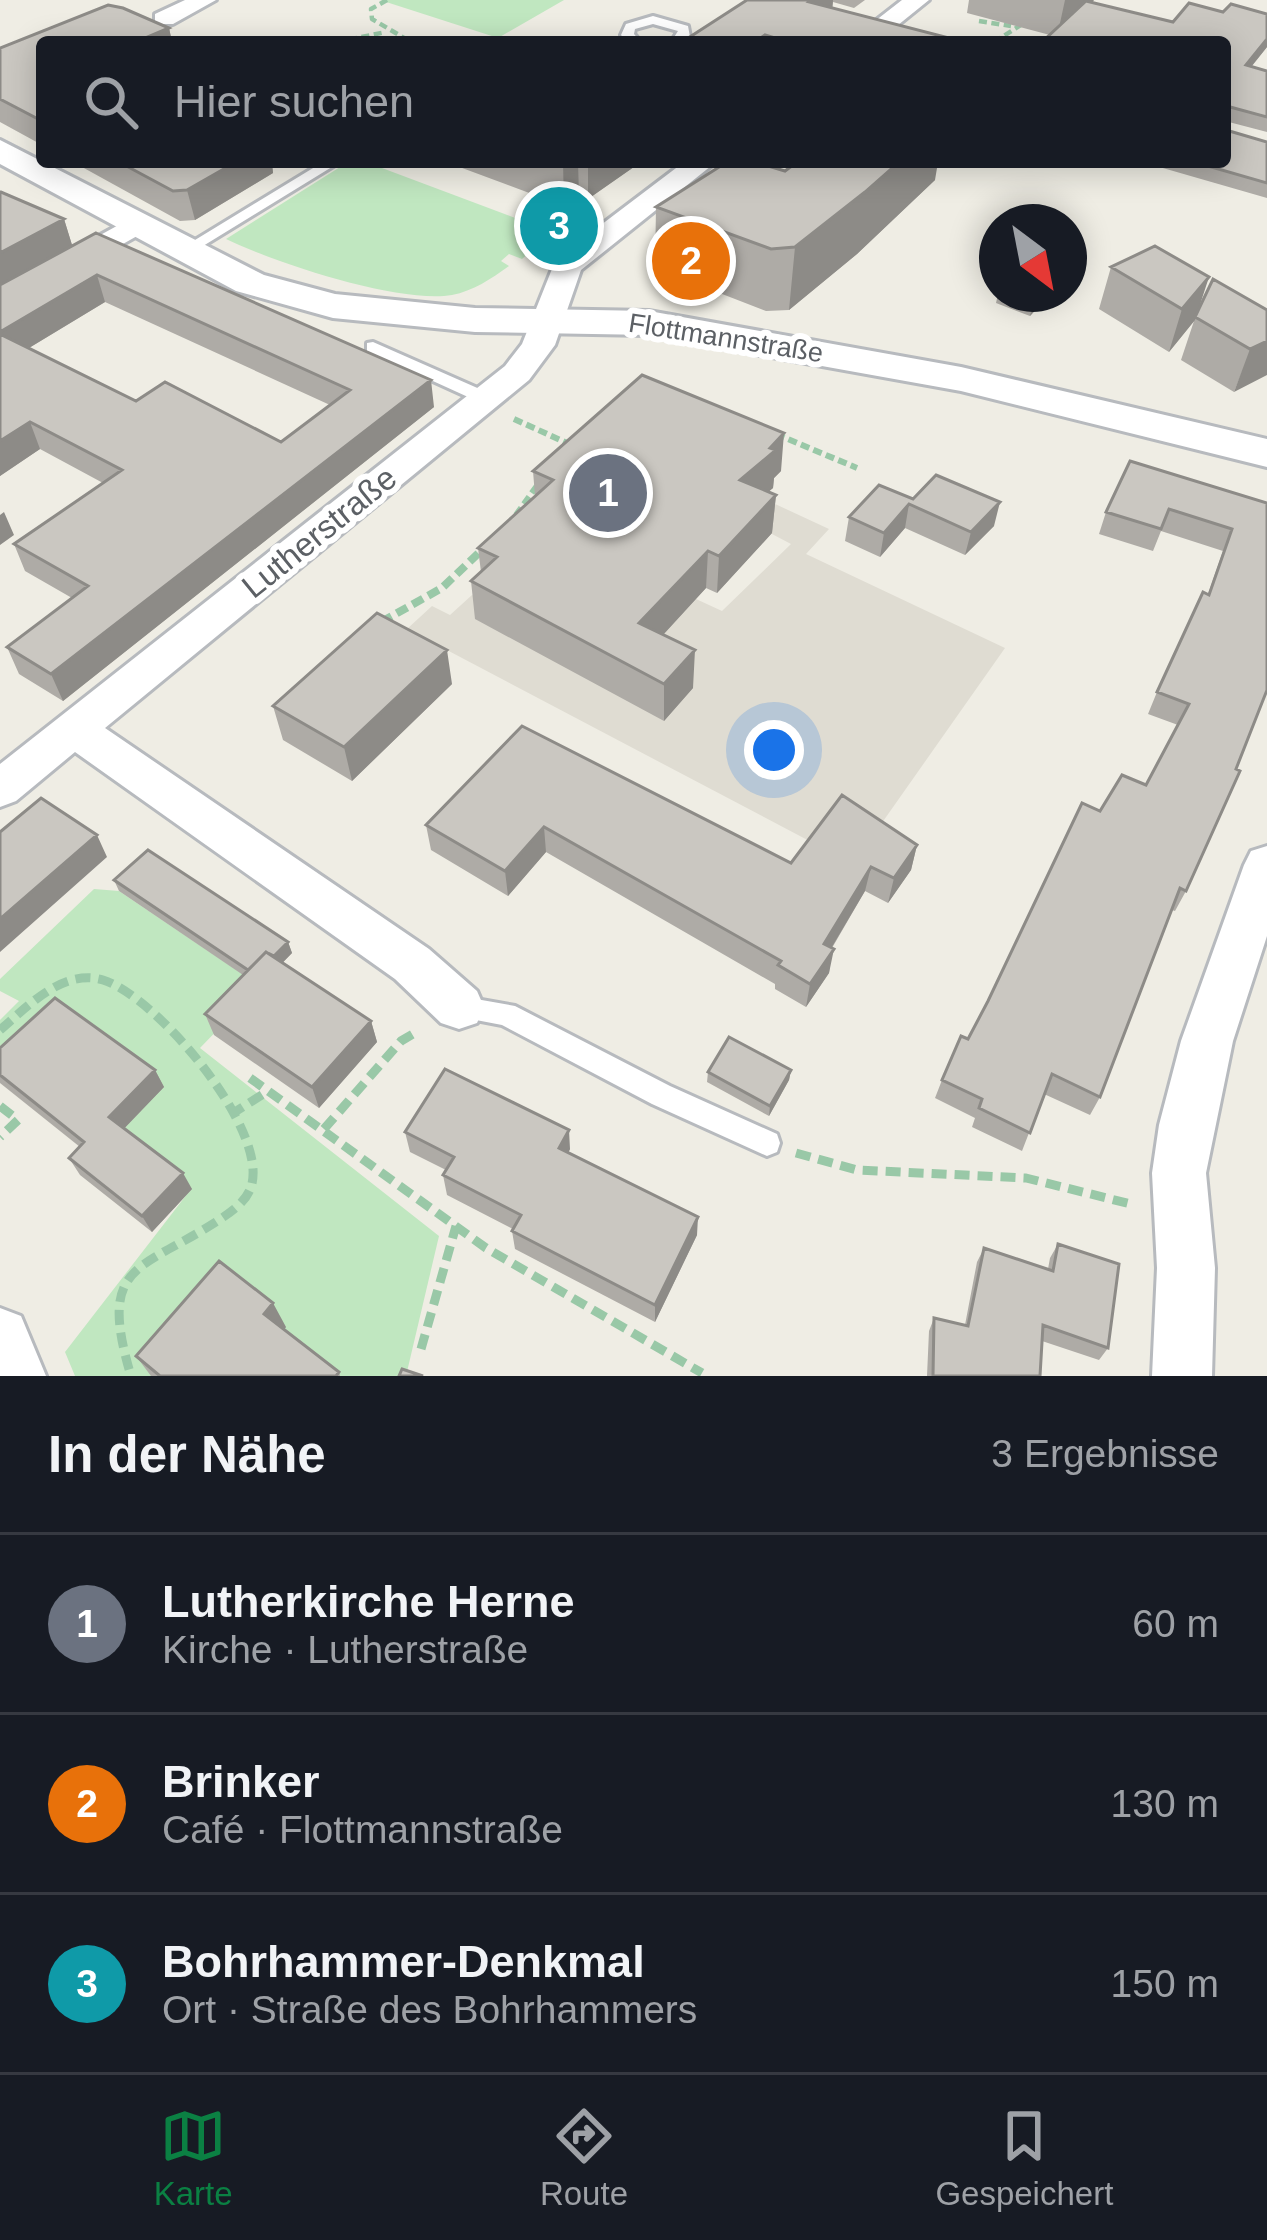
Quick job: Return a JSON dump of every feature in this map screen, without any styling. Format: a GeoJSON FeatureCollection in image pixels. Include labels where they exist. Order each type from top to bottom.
{"type":"FeatureCollection","features":[{"type":"Feature","properties":{"kind":"street"},"geometry":{"type":"LineString","coordinates":[[872,33],[916,0]]}},
{"type":"Feature","properties":{"kind":"street"},"geometry":{"type":"LineString","coordinates":[[164,19],[194,1]]}},
{"type":"Feature","properties":{"kind":"street","name":"Flottmannstraße"},"geometry":{"type":"LineString","coordinates":[[0,150],[250,283],[332,306],[432,318],[650,322],[1084,406],[1267,454]]}},
{"type":"Feature","properties":{"kind":"street","name":"Lutherstraße"},"geometry":{"type":"LineString","coordinates":[[0,789],[517,373],[549,321],[567,266],[693,168]]}},
{"type":"Feature","properties":{"kind":"street"},"geometry":{"type":"LineString","coordinates":[[0,303],[135,225]]}},
{"type":"Feature","properties":{"kind":"street"},"geometry":{"type":"LineString","coordinates":[[74,729],[412,964],[459,1007]]}},
{"type":"Feature","properties":{"kind":"street"},"geometry":{"type":"LineString","coordinates":[[1182,1376],[1186,1268],[1179,1173],[1192,1104],[1267,865]]}},
{"type":"Feature","properties":{"kind":"street"},"geometry":{"type":"LineString","coordinates":[[0,1337],[16,1376]]}},
{"type":"Feature","properties":{"kind":"lane"},"geometry":{"type":"LineString","coordinates":[[628,36],[630,27],[653,20],[684,28],[680,36]]}},
{"type":"Feature","properties":{"kind":"lane"},"geometry":{"type":"LineString","coordinates":[[185,251],[323,168]]}},
{"type":"Feature","properties":{"kind":"lane"},"geometry":{"type":"LineString","coordinates":[[373,347],[485,398]]}},
{"type":"Feature","properties":{"kind":"lane"},"geometry":{"type":"LineString","coordinates":[[459,1007],[506,1014],[661,1095],[766,1142]]}},
{"type":"Feature","properties":{"kind":"path"},"geometry":{"type":"LineString","coordinates":[[387,0],[370,13],[398,36]]}},
{"type":"Feature","properties":{"kind":"path"},"geometry":{"type":"LineString","coordinates":[[1001,36],[1012,26],[1034,19]]}},
{"type":"Feature","properties":{"kind":"path"},"geometry":{"type":"LineString","coordinates":[[980,21],[1012,26]]}},
{"type":"Feature","properties":{"kind":"path"},"geometry":{"type":"LineString","coordinates":[[365,36],[388,31]]}},
{"type":"Feature","properties":{"kind":"path"},"geometry":{"type":"LineString","coordinates":[[527,425],[568,443]]}},
{"type":"Feature","properties":{"kind":"path"},"geometry":{"type":"LineString","coordinates":[[754,425],[857,469]]}},
{"type":"Feature","properties":{"kind":"path"},"geometry":{"type":"LineString","coordinates":[[554,462],[577,436]]}},
{"type":"Feature","properties":{"kind":"path"},"geometry":{"type":"LineString","coordinates":[[513,519],[540,482]]}},
{"type":"Feature","properties":{"kind":"path"},"geometry":{"type":"LineString","coordinates":[[373,626],[442,588],[499,533]]}},
{"type":"Feature","properties":{"kind":"path"},"geometry":{"type":"LineString","coordinates":[[0,1030],[47,992],[72,980],[90,976],[114,983],[146,1002],[180,1035],[230,1115],[252,1168],[251,1187],[239,1206],[180,1235],[136,1271],[119,1297],[115,1319],[131,1376]]}},
{"type":"Feature","properties":{"kind":"path"},"geometry":{"type":"LineString","coordinates":[[324,1129],[401,1041],[459,1007]]}},
{"type":"Feature","properties":{"kind":"path"},"geometry":{"type":"LineString","coordinates":[[250,1078],[456,1226],[702,1373]]}},
{"type":"Feature","properties":{"kind":"path"},"geometry":{"type":"LineString","coordinates":[[230,1115],[268,1091]]}},
{"type":"Feature","properties":{"kind":"path"},"geometry":{"type":"LineString","coordinates":[[0,1106],[18,1120],[0,1136]]}},
{"type":"Feature","properties":{"kind":"path"},"geometry":{"type":"LineString","coordinates":[[766,1142],[857,1171],[976,1173],[1068,1186],[1180,1220]]}},
{"type":"Feature","properties":{"kind":"path"},"geometry":{"type":"LineString","coordinates":[[421,1349],[456,1226]]}},
{"type":"Feature","properties":{"kind":"shaded area"},"geometry":{"type":"Polygon","coordinates":[[[773,503],[829,529],[806,554],[1005,648],[853,864],[407,629],[432,606],[450,615],[472,595],[491,604],[644,575],[722,611],[791,544],[772,534],[773,503]]]}},
{"type":"Feature","properties":{"kind":"green space"},"geometry":{"type":"Polygon","coordinates":[[[380,0],[564,0],[501,36],[380,0]]]}},
{"type":"Feature","properties":{"kind":"green space"},"geometry":{"type":"Polygon","coordinates":[[[338,168],[382,168],[555,233],[529,229],[519,238],[538,245],[522,259],[509,254],[501,261],[509,266],[482,284],[452,295],[429,296],[338,279],[226,239],[338,168]]]}},
{"type":"Feature","properties":{"kind":"green space"},"geometry":{"type":"Polygon","coordinates":[[[94,889],[119,891],[260,986],[200,1048],[439,1236],[406,1376],[75,1376],[65,1352],[191,1189],[119,1134],[163,1087],[0,1077],[0,1020],[19,1001],[0,991],[0,979],[94,889]]]}},
{"type":"Feature","properties":{"kind":"building"},"geometry":{"type":"Polygon","coordinates":[[[747,0],[812,0],[809,2],[941,36],[765,35],[691,36],[747,0]]]}},
{"type":"Feature","properties":{"kind":"building"},"geometry":{"type":"Polygon","coordinates":[[[1086,1],[1173,22],[1189,3],[1223,12],[1231,4],[1267,14],[1267,39],[1246,65],[1267,71],[1267,117],[1231,107],[1231,36],[1048,36],[1086,1]]]}},
{"type":"Feature","properties":{"kind":"building"},"geometry":{"type":"Polygon","coordinates":[[[108,5],[169,28],[150,36],[36,36],[36,118],[0,99],[0,48],[108,5]]]}},
{"type":"Feature","properties":{"kind":"building"},"geometry":{"type":"Polygon","coordinates":[[[1231,131],[1267,142],[1267,183],[1215,168],[1231,168],[1231,131]]]}},
{"type":"Feature","properties":{"kind":"building"},"geometry":{"type":"Polygon","coordinates":[[[130,168],[226,168],[187,190],[173,191],[130,168]]]}},
{"type":"Feature","properties":{"kind":"building"},"geometry":{"type":"Polygon","coordinates":[[[718,168],[892,168],[795,247],[771,249],[656,207],[718,168]]]}},
{"type":"Feature","properties":{"kind":"building"},"geometry":{"type":"Polygon","coordinates":[[[1,192],[64,219],[0,253],[1,192]]]}},
{"type":"Feature","properties":{"kind":"building"},"geometry":{"type":"Polygon","coordinates":[[[96,233],[431,380],[51,674],[7,647],[88,586],[14,544],[122,470],[30,422],[0,441],[0,334],[136,401],[165,382],[281,442],[350,390],[97,275],[0,332],[0,285],[96,233]]]}},
{"type":"Feature","properties":{"kind":"building"},"geometry":{"type":"Polygon","coordinates":[[[1155,246],[1209,277],[1182,309],[1111,267],[1155,246]]]}},
{"type":"Feature","properties":{"kind":"building"},"geometry":{"type":"Polygon","coordinates":[[[1213,279],[1267,310],[1267,341],[1250,349],[1195,317],[1213,279]]]}},
{"type":"Feature","properties":{"kind":"building"},"geometry":{"type":"Polygon","coordinates":[[[642,375],[784,433],[770,448],[776,450],[740,480],[776,495],[719,556],[708,551],[639,623],[695,650],[664,684],[471,581],[497,557],[478,548],[553,480],[533,471],[642,375]]]}},
{"type":"Feature","properties":{"kind":"building"},"geometry":{"type":"Polygon","coordinates":[[[1130,461],[1267,503],[1267,690],[1236,769],[1240,771],[1186,891],[1180,888],[1100,1097],[1052,1074],[1030,1133],[979,1108],[982,1099],[942,1080],[961,1036],[968,1039],[988,1001],[1082,803],[1100,811],[1122,775],[1146,785],[1189,704],[1157,692],[1203,592],[1209,595],[1232,529],[1169,509],[1161,529],[1106,512],[1130,461]]]}},
{"type":"Feature","properties":{"kind":"building"},"geometry":{"type":"Polygon","coordinates":[[[936,475],[1000,502],[971,532],[909,504],[884,533],[849,517],[879,485],[913,499],[936,475]]]}},
{"type":"Feature","properties":{"kind":"building"},"geometry":{"type":"Polygon","coordinates":[[[377,613],[447,650],[344,747],[273,706],[377,613]]]}},
{"type":"Feature","properties":{"kind":"building"},"geometry":{"type":"Polygon","coordinates":[[[522,726],[791,863],[842,795],[917,845],[894,878],[871,867],[824,944],[834,949],[810,984],[778,965],[781,961],[544,827],[505,871],[426,825],[522,726]]]}},
{"type":"Feature","properties":{"kind":"building"},"geometry":{"type":"Polygon","coordinates":[[[41,798],[97,835],[0,919],[0,832],[41,798]]]}},
{"type":"Feature","properties":{"kind":"building"},"geometry":{"type":"Polygon","coordinates":[[[148,850],[288,942],[274,956],[266,952],[248,970],[114,880],[148,850]]]}},
{"type":"Feature","properties":{"kind":"building"},"geometry":{"type":"Polygon","coordinates":[[[266,952],[371,1021],[312,1087],[205,1014],[266,952]]]}},
{"type":"Feature","properties":{"kind":"building"},"geometry":{"type":"Polygon","coordinates":[[[55,998],[155,1070],[109,1117],[183,1173],[142,1216],[69,1158],[84,1142],[0,1075],[0,1048],[55,998]]]}},
{"type":"Feature","properties":{"kind":"building"},"geometry":{"type":"Polygon","coordinates":[[[729,1037],[791,1070],[770,1106],[708,1072],[729,1037]]]}},
{"type":"Feature","properties":{"kind":"building"},"geometry":{"type":"Polygon","coordinates":[[[445,1069],[569,1130],[559,1148],[698,1217],[655,1305],[512,1231],[521,1215],[443,1175],[454,1157],[405,1132],[445,1069]]]}},
{"type":"Feature","properties":{"kind":"building"},"geometry":{"type":"Polygon","coordinates":[[[1058,1244],[1119,1264],[1108,1348],[1043,1325],[1040,1376],[933,1376],[934,1318],[968,1326],[984,1248],[1053,1271],[1058,1244]]]}},
{"type":"Feature","properties":{"kind":"building"},"geometry":{"type":"Polygon","coordinates":[[[219,1261],[273,1303],[264,1314],[339,1372],[336,1376],[160,1376],[136,1356],[219,1261]]]}},
{"type":"Feature","properties":{"kind":"place","name":"Bohrhammer-Denkmal"},"geometry":{"type":"Point","coordinates":[559,226]}},
{"type":"Feature","properties":{"kind":"place","name":"Brinker"},"geometry":{"type":"Point","coordinates":[691,261]}},
{"type":"Feature","properties":{"kind":"place","name":"Lutherkirche Herne"},"geometry":{"type":"Point","coordinates":[608,493]}}]}
